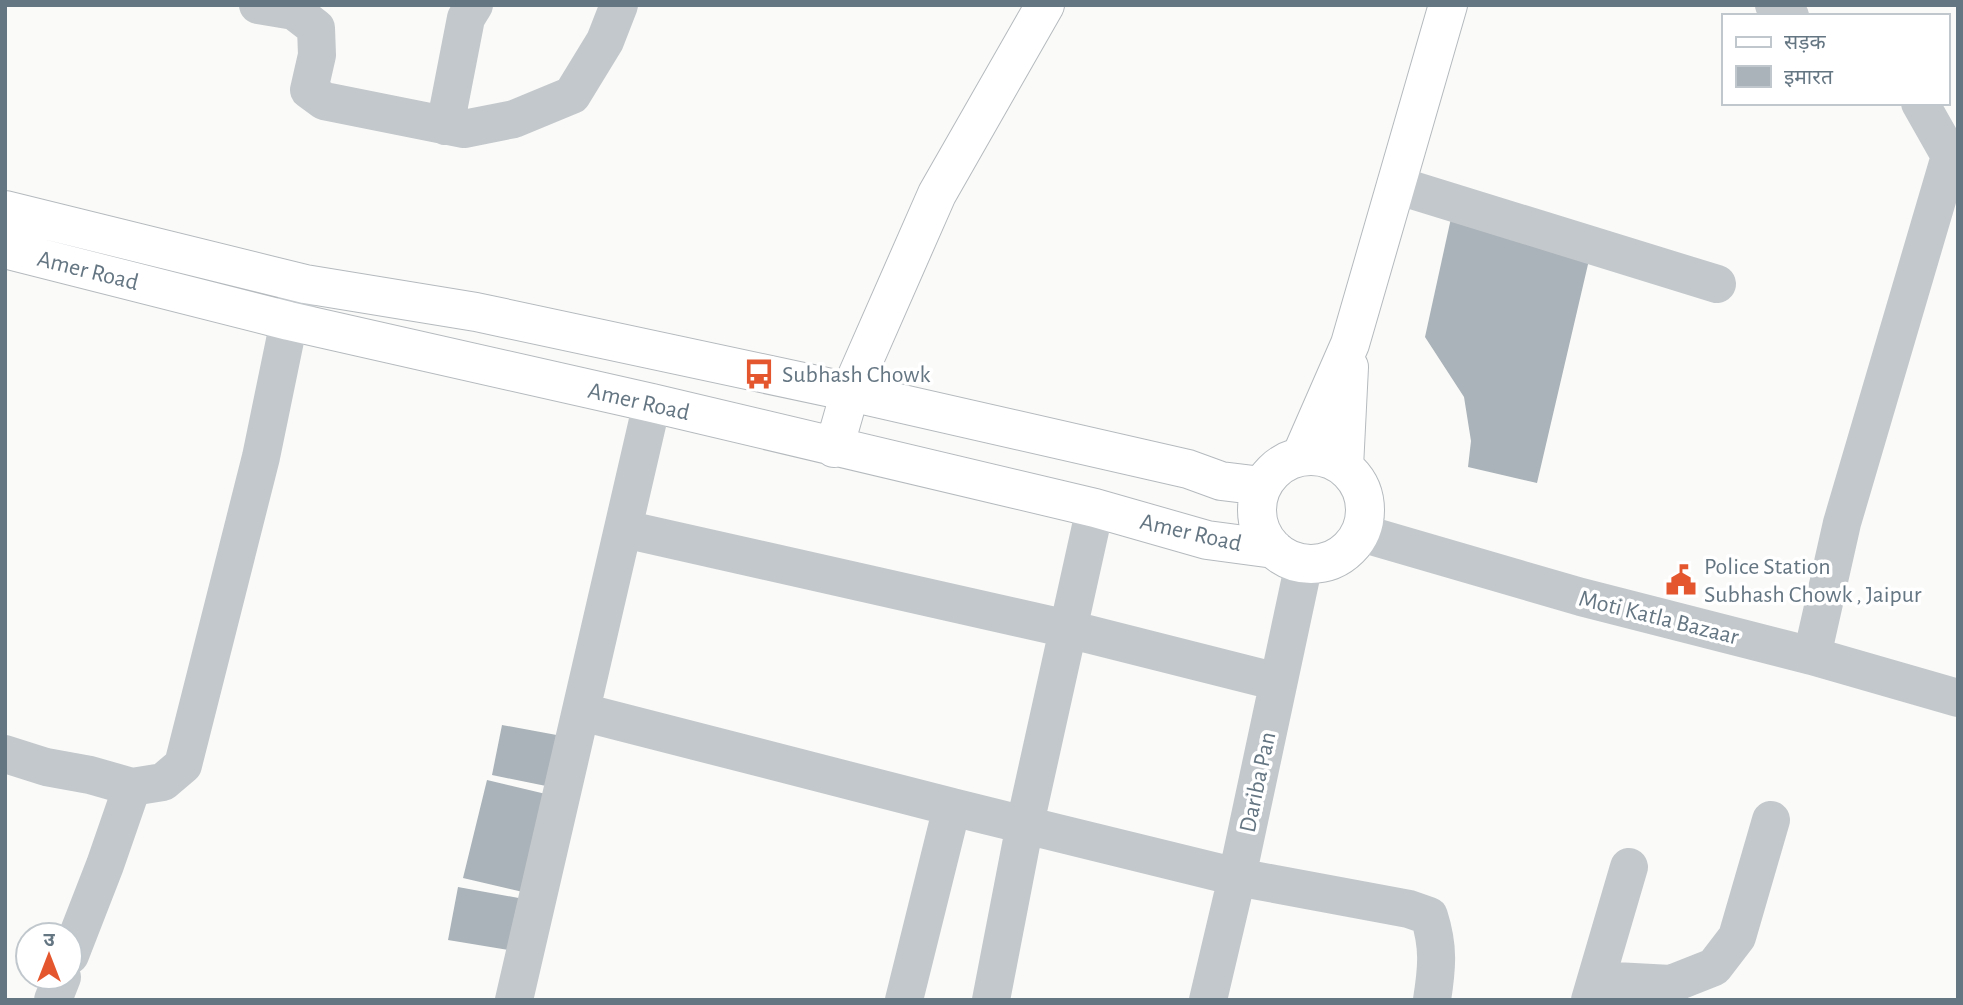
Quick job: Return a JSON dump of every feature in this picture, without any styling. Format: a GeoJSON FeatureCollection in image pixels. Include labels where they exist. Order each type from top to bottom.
{"type":"FeatureCollection","features":[{"type":"Feature","properties":{"kind":"main road"},"geometry":{"type":"LineString","coordinates":[[834,448],[850,392],[937,194],[1045,5]]}},
{"type":"Feature","properties":{"kind":"main road"},"geometry":{"type":"LineString","coordinates":[[1301,456],[1350,344],[1448,5]]}},
{"type":"Feature","properties":{"kind":"main road","name":"Amer Road"},"geometry":{"type":"LineString","coordinates":[[5,210],[304,284],[475,312],[850,392],[1188,469],[1222,481],[1262,486]]}},
{"type":"Feature","properties":{"kind":"main road","name":"Amer Road"},"geometry":{"type":"LineString","coordinates":[[5,248],[289,321],[652,403],[1095,508],[1207,540],[1289,556]]}},
{"type":"Feature","properties":{"kind":"main road"},"geometry":{"type":"LineString","coordinates":[[1344,467],[1350,344]]}},
{"type":"Feature","properties":{"kind":"main road"},"geometry":{"type":"LineString","coordinates":[[1301,456],[1335,460],[1359,483],[1365,500],[1361,533],[1351,547],[1337,557],[1321,563],[1289,556],[1263,536],[1258,520],[1257,502],[1262,486],[1272,472],[1285,462],[1301,456]]}},
{"type":"Feature","properties":{"kind":"street"},"geometry":{"type":"LineString","coordinates":[[258,5],[294,11],[316,28],[317,55],[309,90],[324,101],[464,129],[514,118],[572,95],[605,41],[619,5]]}},
{"type":"Feature","properties":{"kind":"street"},"geometry":{"type":"LineString","coordinates":[[445,126],[466,18],[474,5]]}},
{"type":"Feature","properties":{"kind":"street"},"geometry":{"type":"LineString","coordinates":[[1812,656],[1842,523],[1951,172],[1921,105]]}},
{"type":"Feature","properties":{"kind":"street"},"geometry":{"type":"LineString","coordinates":[[1396,185],[1717,284]]}},
{"type":"Feature","properties":{"kind":"street"},"geometry":{"type":"LineString","coordinates":[[5,754],[46,767],[90,775],[132,787],[163,782],[183,765],[261,457],[289,321],[304,284]]}},
{"type":"Feature","properties":{"kind":"street"},"geometry":{"type":"LineString","coordinates":[[514,1000],[652,403]]}},
{"type":"Feature","properties":{"kind":"street"},"geometry":{"type":"LineString","coordinates":[[991,1000],[1025,824],[1095,508]]}},
{"type":"Feature","properties":{"kind":"street"},"geometry":{"type":"LineString","coordinates":[[624,529],[1068,629],[1278,681]]}},
{"type":"Feature","properties":{"kind":"street","name":"Moti Katla Bazaar"},"geometry":{"type":"LineString","coordinates":[[1361,533],[1581,597],[1812,656],[1958,698]]}},
{"type":"Feature","properties":{"kind":"street","name":"Dariba Pan"},"geometry":{"type":"LineString","coordinates":[[1208,1000],[1278,681],[1289,556]]}},
{"type":"Feature","properties":{"kind":"street"},"geometry":{"type":"LineString","coordinates":[[582,712],[1237,877],[1409,909],[1429,916],[1436,937],[1437,969],[1432,1000]]}},
{"type":"Feature","properties":{"kind":"street"},"geometry":{"type":"LineString","coordinates":[[83,921],[132,787]]}},
{"type":"Feature","properties":{"kind":"street"},"geometry":{"type":"LineString","coordinates":[[904,1000],[952,807]]}},
{"type":"Feature","properties":{"kind":"street"},"geometry":{"type":"LineString","coordinates":[[1629,867],[1593,990],[1671,984],[1714,967],[1737,937],[1771,820]]}},
{"type":"Feature","properties":{"kind":"building"},"geometry":{"type":"Polygon","coordinates":[[[1453,209],[1589,260],[1537,483],[1468,467],[1471,441],[1464,397],[1425,337],[1453,209]]]}},
{"type":"Feature","properties":{"kind":"building"},"geometry":{"type":"Polygon","coordinates":[[[502,725],[562,736],[551,787],[492,775],[502,725]]]}},
{"type":"Feature","properties":{"kind":"building"},"geometry":{"type":"Polygon","coordinates":[[[487,780],[550,795],[527,893],[463,878],[487,780]]]}},
{"type":"Feature","properties":{"kind":"building"},"geometry":{"type":"Polygon","coordinates":[[[458,887],[524,899],[514,951],[448,940],[458,887]]]}},
{"type":"Feature","properties":{"kind":"place","name":"Subhash Chowk"},"geometry":{"type":"Point","coordinates":[759,374]}},
{"type":"Feature","properties":{"kind":"place","name":"Police Station Subhash Chowk , Jaipur"},"geometry":{"type":"Point","coordinates":[1681,580]}}]}
